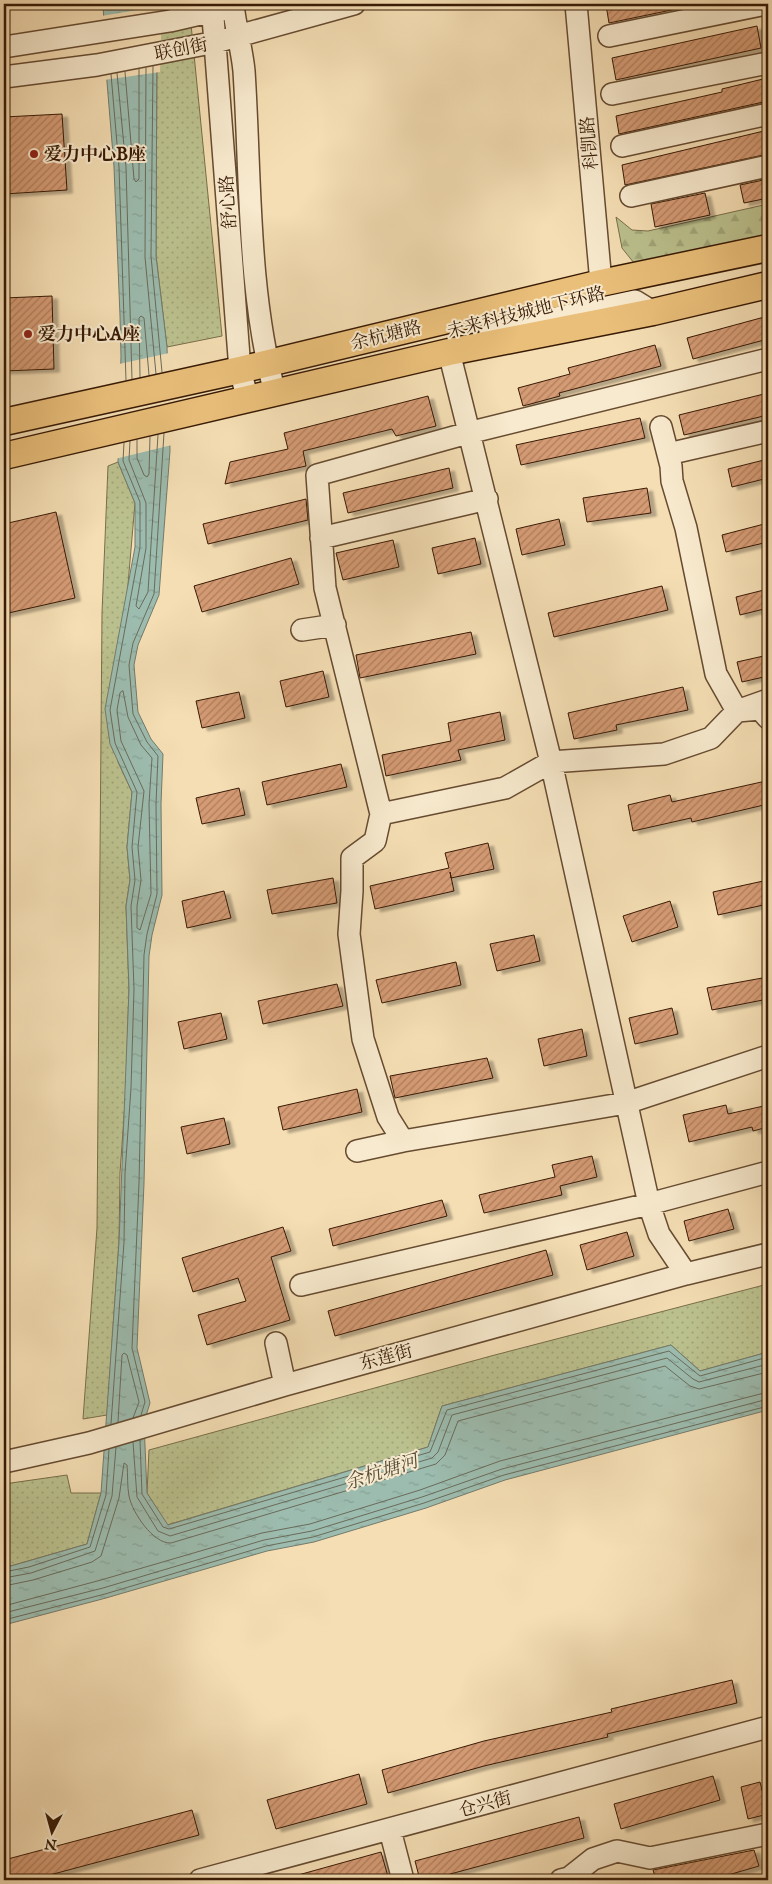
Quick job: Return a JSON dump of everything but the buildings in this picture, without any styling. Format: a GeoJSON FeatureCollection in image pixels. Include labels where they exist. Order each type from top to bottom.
{"type":"FeatureCollection","features":[{"type":"Feature","properties":{"kind":"main road","name":"余杭塘路"},"geometry":{"type":"LineString","coordinates":[[4,422],[115,396],[240,370],[602,283],[768,248]]}},
{"type":"Feature","properties":{"kind":"main road","name":"余杭塘路"},"geometry":{"type":"LineString","coordinates":[[4,456],[174,418],[449,352],[652,312],[768,285]]}},
{"type":"Feature","properties":{"kind":"street","name":"联创街"},"geometry":{"type":"LineString","coordinates":[[4,47],[170,21],[212,8],[236,4]]}},
{"type":"Feature","properties":{"kind":"street","name":"舒心路"},"geometry":{"type":"LineString","coordinates":[[236,4],[244,69],[257,304],[267,363],[275,393]]}},
{"type":"Feature","properties":{"kind":"street","name":"联创街"},"geometry":{"type":"LineString","coordinates":[[4,77],[97,65],[216,42],[354,4]]}},
{"type":"Feature","properties":{"kind":"street","name":"科凯路"},"geometry":{"type":"LineString","coordinates":[[576,4],[602,283]]}},
{"type":"Feature","properties":{"kind":"street"},"geometry":{"type":"LineString","coordinates":[[609,36],[766,4]]}},
{"type":"Feature","properties":{"kind":"street","name":"舒心路"},"geometry":{"type":"LineString","coordinates":[[212,8],[240,370],[248,400]]}},
{"type":"Feature","properties":{"kind":"street"},"geometry":{"type":"LineString","coordinates":[[612,94],[768,63]]}},
{"type":"Feature","properties":{"kind":"street"},"geometry":{"type":"LineString","coordinates":[[622,146],[768,114]]}},
{"type":"Feature","properties":{"kind":"street"},"geometry":{"type":"LineString","coordinates":[[631,196],[768,166]]}},
{"type":"Feature","properties":{"kind":"street","name":"未来科技城地下环路"},"geometry":{"type":"LineString","coordinates":[[652,312],[636,301],[559,315],[364,356],[632,286],[657,271]]}},
{"type":"Feature","properties":{"kind":"street"},"geometry":{"type":"LineString","coordinates":[[449,352],[552,762],[649,1204],[659,1234],[686,1274]]}},
{"type":"Feature","properties":{"kind":"street"},"geometry":{"type":"LineString","coordinates":[[402,1141],[388,1117],[363,1039],[349,934],[352,858],[375,841],[381,814],[325,588],[317,474],[468,433],[768,359]]}},
{"type":"Feature","properties":{"kind":"street"},"geometry":{"type":"LineString","coordinates":[[661,427],[672,481],[686,528],[716,674],[737,711]]}},
{"type":"Feature","properties":{"kind":"street"},"geometry":{"type":"LineString","coordinates":[[668,454],[768,431]]}},
{"type":"Feature","properties":{"kind":"street"},"geometry":{"type":"LineString","coordinates":[[321,538],[487,499]]}},
{"type":"Feature","properties":{"kind":"street"},"geometry":{"type":"LineString","coordinates":[[302,630],[335,624]]}},
{"type":"Feature","properties":{"kind":"street"},"geometry":{"type":"LineString","coordinates":[[381,814],[505,788],[552,762],[664,754],[711,738],[737,711],[768,700]]}},
{"type":"Feature","properties":{"kind":"street"},"geometry":{"type":"LineString","coordinates":[[737,711],[760,709],[768,718]]}},
{"type":"Feature","properties":{"kind":"street"},"geometry":{"type":"LineString","coordinates":[[357,1151],[402,1141],[626,1103],[768,1056]]}},
{"type":"Feature","properties":{"kind":"street"},"geometry":{"type":"LineString","coordinates":[[302,1285],[649,1204],[768,1172]]}},
{"type":"Feature","properties":{"kind":"street","name":"东莲街"},"geometry":{"type":"LineString","coordinates":[[4,1462],[89,1443],[166,1418],[686,1274],[768,1254]]}},
{"type":"Feature","properties":{"kind":"street"},"geometry":{"type":"LineString","coordinates":[[276,1343],[285,1385]]}},
{"type":"Feature","properties":{"kind":"street","name":"仓兴街"},"geometry":{"type":"LineString","coordinates":[[200,1880],[239,1875],[390,1830],[768,1730]]}},
{"type":"Feature","properties":{"kind":"street"},"geometry":{"type":"LineString","coordinates":[[390,1830],[403,1880]]}},
{"type":"Feature","properties":{"kind":"street"},"geometry":{"type":"LineString","coordinates":[[561,1880],[569,1878],[593,1859],[618,1851],[650,1858],[768,1834]]}},
{"type":"Feature","properties":{"kind":"green space"},"geometry":{"type":"Polygon","coordinates":[[[160,4],[189,4],[222,336],[167,347],[156,256],[157,32],[160,4]]]}},
{"type":"Feature","properties":{"kind":"green space"},"geometry":{"type":"Polygon","coordinates":[[[768,204],[768,235],[634,263],[622,248],[616,217],[632,230],[648,231],[768,204]]]}},
{"type":"Feature","properties":{"kind":"green space"},"geometry":{"type":"Polygon","coordinates":[[[118,462],[135,503],[127,596],[118,762],[132,792],[127,847],[130,880],[126,906],[129,989],[126,1088],[120,1173],[119,1242],[107,1415],[83,1419],[97,1228],[102,613],[108,466],[118,462]]]}},
{"type":"Feature","properties":{"kind":"green space"},"geometry":{"type":"Polygon","coordinates":[[[768,1284],[768,1352],[700,1371],[671,1345],[442,1406],[428,1447],[167,1525],[147,1493],[149,1450],[491,1356],[768,1284]]]}},
{"type":"Feature","properties":{"kind":"green space"},"geometry":{"type":"Polygon","coordinates":[[[67,1475],[71,1493],[101,1493],[87,1544],[4,1568],[4,1484],[67,1475]]]}},
{"type":"Feature","properties":{"kind":"water","name":"余杭塘河"},"geometry":{"type":"Polygon","coordinates":[[[103,4],[160,4],[157,32],[156,256],[167,347],[170,451],[159,595],[138,645],[134,665],[138,712],[151,739],[163,754],[161,804],[162,895],[149,956],[144,1183],[137,1348],[150,1403],[144,1422],[147,1493],[168,1525],[428,1447],[442,1406],[671,1345],[700,1371],[768,1352],[768,1410],[505,1480],[426,1508],[314,1542],[267,1551],[106,1598],[4,1625],[4,1568],[87,1544],[101,1493],[119,1242],[129,989],[126,906],[130,880],[127,847],[132,792],[110,744],[105,709],[135,547],[135,503],[118,462],[121,356],[120,316],[114,167],[103,4]]]}},
{"type":"Feature","properties":{"kind":"pier"},"geometry":{"type":"Polygon","coordinates":[[[162,6],[160,72],[104,80],[101,16],[162,6]]]}},
{"type":"Feature","properties":{"kind":"pier"},"geometry":{"type":"Polygon","coordinates":[[[169,353],[172,445],[115,459],[119,364],[169,353]]]}},
{"type":"Feature","properties":{"kind":"place","name":"爱力中心B座"},"geometry":{"type":"Point","coordinates":[34,154]}},
{"type":"Feature","properties":{"kind":"place","name":"爱力中心A座"},"geometry":{"type":"Point","coordinates":[28,334]}}]}
